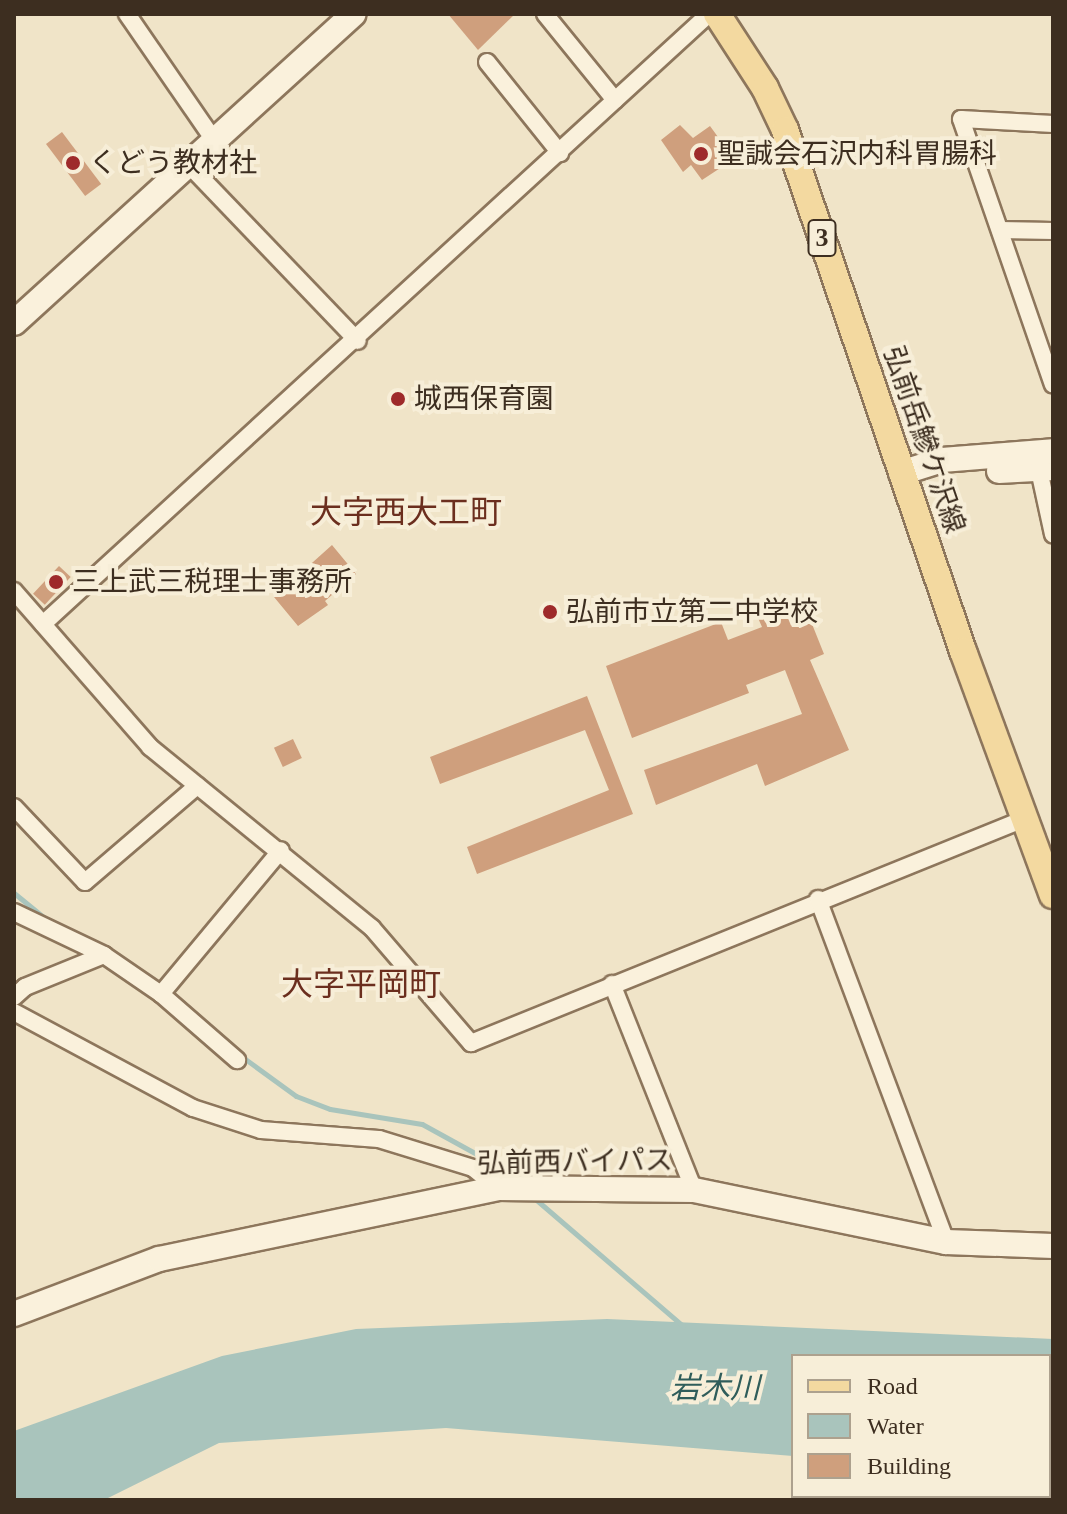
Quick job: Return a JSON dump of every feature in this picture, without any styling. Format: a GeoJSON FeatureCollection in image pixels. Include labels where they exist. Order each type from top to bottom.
{"type":"FeatureCollection","features":[{"type":"Feature","properties":{"kind":"main road","name":"弘前岳鰺ケ沢線"},"geometry":{"type":"LineString","coordinates":[[717,14],[765,88],[785,130],[901,473],[1024,819],[1046,862],[1053,895]]}},
{"type":"Feature","properties":{"kind":"street"},"geometry":{"type":"LineString","coordinates":[[127,14],[214,140]]}},
{"type":"Feature","properties":{"kind":"street"},"geometry":{"type":"LineString","coordinates":[[14,323],[353,14]]}},
{"type":"Feature","properties":{"kind":"street"},"geometry":{"type":"LineString","coordinates":[[545,14],[615,100]]}},
{"type":"Feature","properties":{"kind":"street"},"geometry":{"type":"LineString","coordinates":[[43,624],[358,341],[709,14]]}},
{"type":"Feature","properties":{"kind":"street"},"geometry":{"type":"LineString","coordinates":[[487,62],[560,153]]}},
{"type":"Feature","properties":{"kind":"street"},"geometry":{"type":"LineString","coordinates":[[1053,124],[961,119],[1000,230],[1044,336],[1053,385]]}},
{"type":"Feature","properties":{"kind":"street"},"geometry":{"type":"LineString","coordinates":[[188,164],[358,341]]}},
{"type":"Feature","properties":{"kind":"street"},"geometry":{"type":"LineString","coordinates":[[1000,230],[1053,231]]}},
{"type":"Feature","properties":{"kind":"street"},"geometry":{"type":"LineString","coordinates":[[901,473],[1048,463],[1053,534]]}},
{"type":"Feature","properties":{"kind":"street"},"geometry":{"type":"LineString","coordinates":[[14,591],[150,747],[281,850],[372,928],[471,1043],[818,899],[1024,819]]}},
{"type":"Feature","properties":{"kind":"street"},"geometry":{"type":"LineString","coordinates":[[14,807],[85,882],[197,786]]}},
{"type":"Feature","properties":{"kind":"street"},"geometry":{"type":"LineString","coordinates":[[161,994],[281,850]]}},
{"type":"Feature","properties":{"kind":"street"},"geometry":{"type":"LineString","coordinates":[[818,899],[946,1242]]}},
{"type":"Feature","properties":{"kind":"street"},"geometry":{"type":"LineString","coordinates":[[14,912],[104,955],[161,994],[237,1060]]}},
{"type":"Feature","properties":{"kind":"street"},"geometry":{"type":"LineString","coordinates":[[14,997],[25,987],[104,955]]}},
{"type":"Feature","properties":{"kind":"street"},"geometry":{"type":"LineString","coordinates":[[612,984],[694,1190]]}},
{"type":"Feature","properties":{"kind":"street"},"geometry":{"type":"LineString","coordinates":[[14,1012],[193,1108],[261,1130],[379,1139],[473,1168],[498,1188]]}},
{"type":"Feature","properties":{"kind":"street","name":"弘前西バイパス"},"geometry":{"type":"LineString","coordinates":[[14,1314],[159,1259],[498,1188],[694,1190],[946,1242],[1053,1246]]}},
{"type":"Feature","properties":{"kind":"water","name":"岩木川"},"geometry":{"type":"Polygon","coordinates":[[[607,1319],[1053,1339],[1053,1451],[1051,1354],[791,1354],[791,1456],[446,1428],[219,1443],[104,1500],[14,1500],[14,1431],[222,1356],[356,1329],[607,1319]]]}},
{"type":"Feature","properties":{"kind":"building"},"geometry":{"type":"Polygon","coordinates":[[[448,14],[515,14],[478,50],[448,14]]]}},
{"type":"Feature","properties":{"kind":"building","name":"聖誠会石沢内科胃腸科"},"geometry":{"type":"Polygon","coordinates":[[[680,125],[693,138],[710,126],[734,159],[702,180],[691,165],[683,172],[661,140],[680,125]]]}},
{"type":"Feature","properties":{"kind":"building","name":"くどう教材社"},"geometry":{"type":"Polygon","coordinates":[[[62,132],[101,184],[85,196],[46,144],[62,132]]]}},
{"type":"Feature","properties":{"kind":"building"},"geometry":{"type":"Polygon","coordinates":[[[332,545],[356,574],[325,601],[328,605],[298,626],[274,597],[332,545]]]}},
{"type":"Feature","properties":{"kind":"building","name":"三上武三税理士事務所"},"geometry":{"type":"Polygon","coordinates":[[[59,566],[71,577],[45,605],[33,594],[59,566]]]}},
{"type":"Feature","properties":{"kind":"building"},"geometry":{"type":"Polygon","coordinates":[[[787,606],[791,616],[806,609],[824,654],[810,660],[849,750],[765,786],[757,764],[656,805],[644,770],[802,714],[785,670],[746,685],[749,693],[632,738],[606,666],[721,622],[728,640],[762,627],[758,618],[787,606]]]}},
{"type":"Feature","properties":{"kind":"building"},"geometry":{"type":"Polygon","coordinates":[[[587,696],[633,814],[477,874],[467,847],[609,790],[585,730],[440,784],[430,757],[587,696]]]}},
{"type":"Feature","properties":{"kind":"building"},"geometry":{"type":"Polygon","coordinates":[[[293,739],[302,758],[283,767],[274,748],[293,739]]]}},
{"type":"Feature","properties":{"kind":"waterway"},"geometry":{"type":"LineString","coordinates":[[14,893],[47,920]]}},
{"type":"Feature","properties":{"kind":"waterway"},"geometry":{"type":"LineString","coordinates":[[182,1002],[207,1024]]}},
{"type":"Feature","properties":{"kind":"waterway"},"geometry":{"type":"LineString","coordinates":[[241,1056],[296,1096],[330,1109],[422,1124],[493,1163],[513,1180]]}},
{"type":"Feature","properties":{"kind":"waterway"},"geometry":{"type":"LineString","coordinates":[[533,1197],[683,1326]]}},
{"type":"Feature","properties":{"kind":"place","name":"聖誠会石沢内科胃腸科"},"geometry":{"type":"Point","coordinates":[701,154]}},
{"type":"Feature","properties":{"kind":"place","name":"くどう教材社"},"geometry":{"type":"Point","coordinates":[73,163]}},
{"type":"Feature","properties":{"kind":"place","name":"城西保育園"},"geometry":{"type":"Point","coordinates":[398,399]}},
{"type":"Feature","properties":{"kind":"place","name":"三上武三税理士事務所"},"geometry":{"type":"Point","coordinates":[56,582]}},
{"type":"Feature","properties":{"kind":"place","name":"弘前市立第二中学校"},"geometry":{"type":"Point","coordinates":[550,612]}},
{"type":"Feature","properties":{"kind":"district","name":"大字西大工町"},"geometry":{"type":"Point","coordinates":[406,512]}},
{"type":"Feature","properties":{"kind":"district","name":"大字平岡町"},"geometry":{"type":"Point","coordinates":[361,984]}}]}
